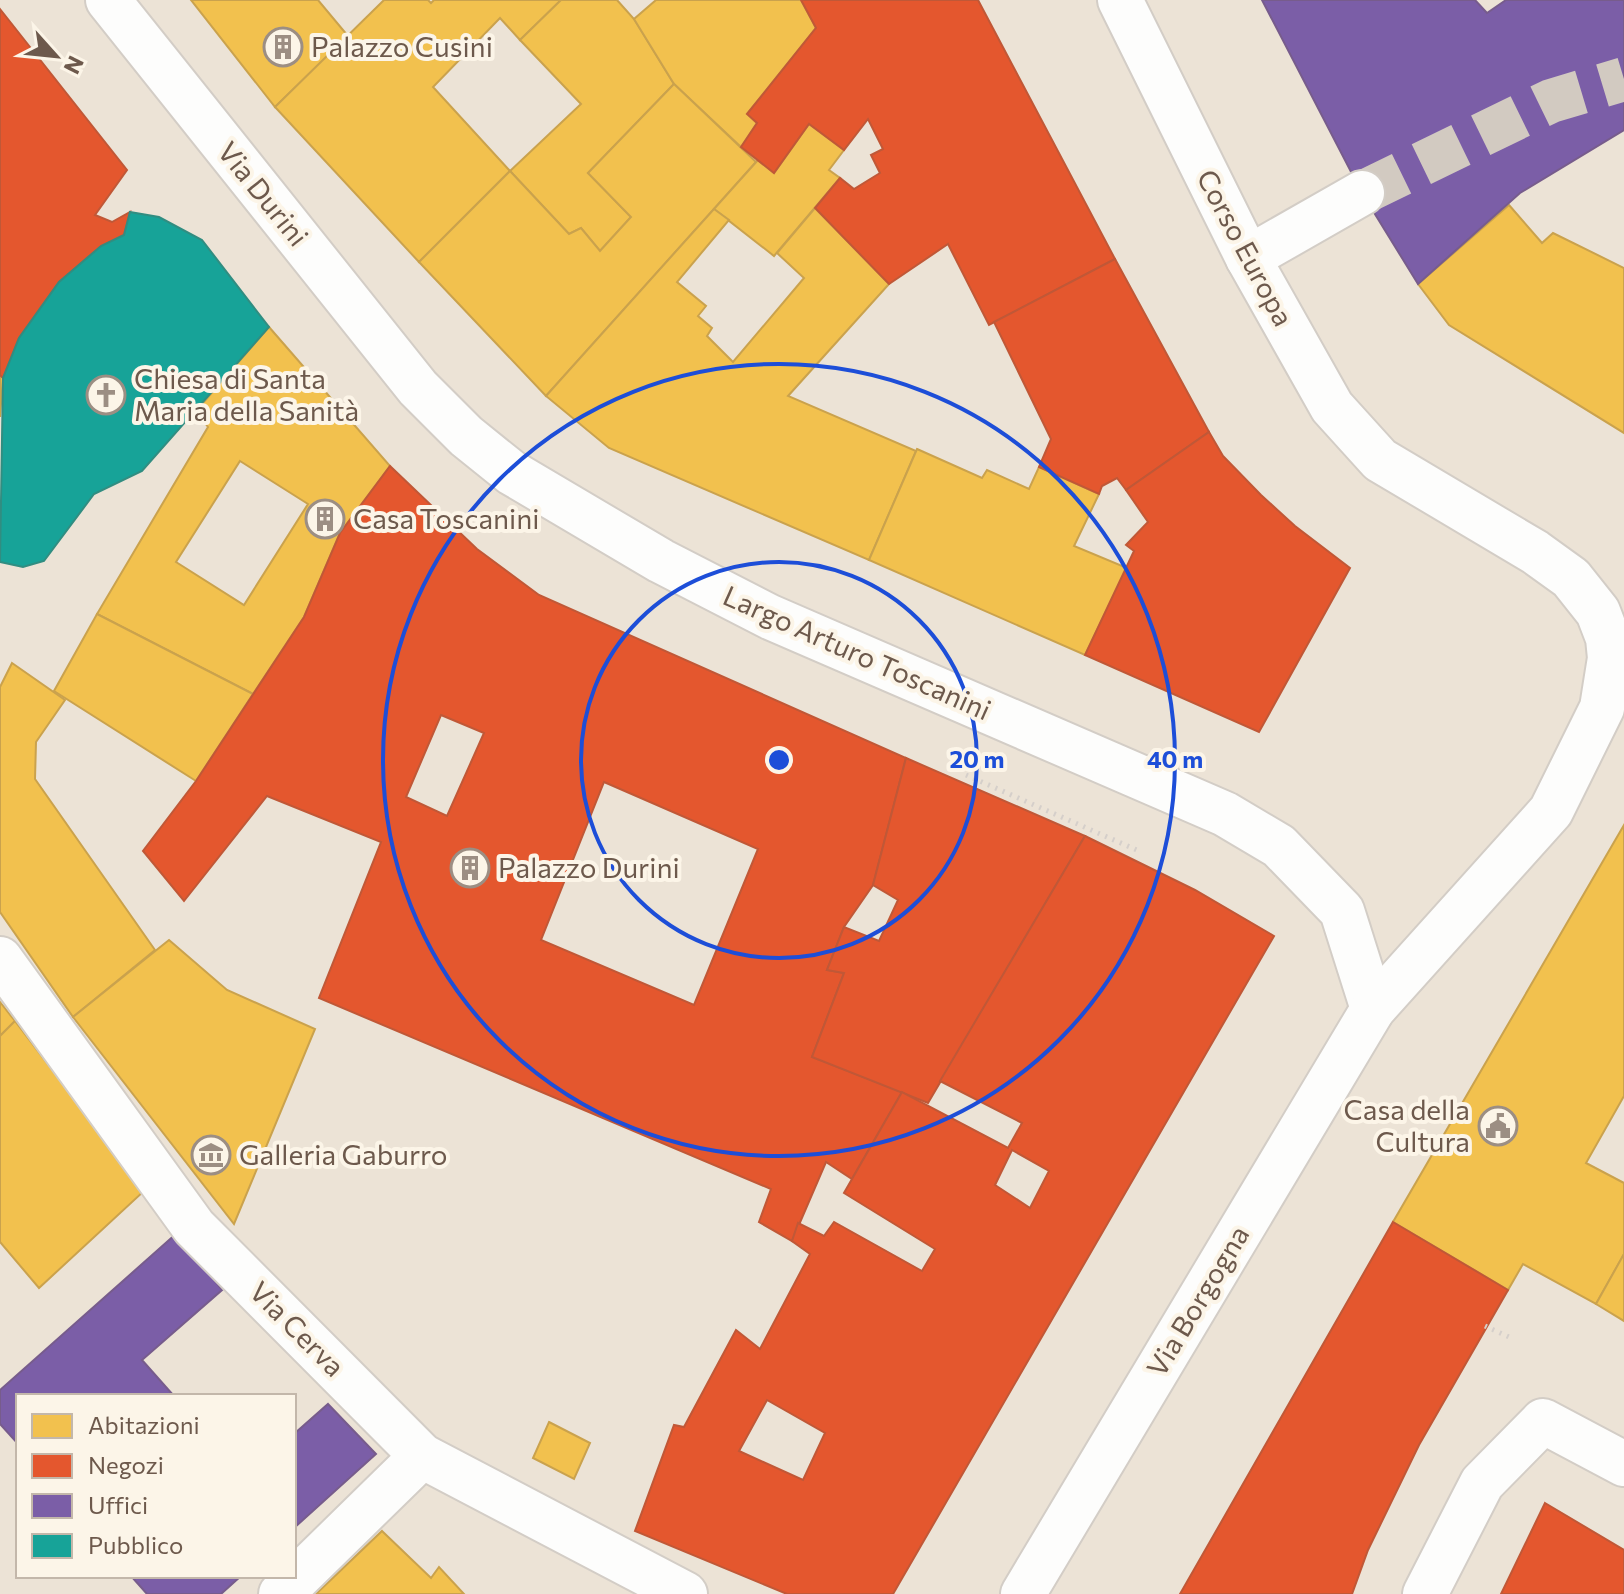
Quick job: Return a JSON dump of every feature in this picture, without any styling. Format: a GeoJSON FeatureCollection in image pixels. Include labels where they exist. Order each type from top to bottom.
{"type":"FeatureCollection","features":[{"type":"Feature","properties":{"kind":"street","name":"Via Durini"},"geometry":{"type":"LineString","coordinates":[[108,0],[418,388]]}},
{"type":"Feature","properties":{"kind":"street","name":"Corso Europa"},"geometry":{"type":"LineString","coordinates":[[1120,0],[1248,258],[1319,387],[1363,442],[1400,474],[1535,552],[1571,578],[1598,612],[1608,638],[1610,658],[1602,708],[1551,811],[1373,1009]]}},
{"type":"Feature","properties":{"kind":"street"},"geometry":{"type":"LineString","coordinates":[[1248,258],[1362,193]]}},
{"type":"Feature","properties":{"kind":"street","name":"Largo Arturo Toscanini"},"geometry":{"type":"LineString","coordinates":[[418,388],[466,436],[512,473],[675,568],[828,644],[1225,814],[1279,846],[1342,911],[1373,1009]]}},
{"type":"Feature","properties":{"kind":"street","name":"Via Cerva"},"geometry":{"type":"LineString","coordinates":[[0,959],[194,1227],[422,1456],[685,1594]]}},
{"type":"Feature","properties":{"kind":"street","name":"Via Borgogna"},"geometry":{"type":"LineString","coordinates":[[1023,1594],[1373,1009]]}},
{"type":"Feature","properties":{"kind":"street"},"geometry":{"type":"LineString","coordinates":[[1425,1594],[1434,1571],[1482,1483],[1543,1421],[1624,1464]]}},
{"type":"Feature","properties":{"kind":"street"},"geometry":{"type":"LineString","coordinates":[[281,1594],[422,1456]]}},
{"type":"Feature","properties":{"kind":"path"},"geometry":{"type":"LineString","coordinates":[[966,775],[1139,851]]}},
{"type":"Feature","properties":{"kind":"path"},"geometry":{"type":"LineString","coordinates":[[1485,1326],[1509,1337]]}},
{"type":"Feature","properties":{"kind":"shaded area"},"geometry":{"type":"Polygon","coordinates":[[[0,0],[1624,0],[1624,1594],[0,1594],[0,0]]]}},
{"type":"Feature","properties":{"kind":"building: Abitazioni","name":"Palazzo Cusini"},"geometry":{"type":"Polygon","coordinates":[[[191,0],[318,0],[348,36],[275,107],[191,0]]]}},
{"type":"Feature","properties":{"kind":"building: Abitazioni"},"geometry":{"type":"Polygon","coordinates":[[[384,0],[428,0],[431,3],[434,0],[561,0],[520,40],[500,18],[433,87],[510,171],[419,262],[275,107],[384,0]]]}},
{"type":"Feature","properties":{"kind":"building: Abitazioni"},"geometry":{"type":"Polygon","coordinates":[[[561,0],[617,0],[634,19],[674,84],[588,173],[631,217],[600,251],[581,228],[569,234],[510,171],[581,104],[520,40],[561,0]]]}},
{"type":"Feature","properties":{"kind":"building: Abitazioni"},"geometry":{"type":"Polygon","coordinates":[[[656,0],[801,0],[816,28],[747,114],[757,123],[741,147],[674,84],[634,19],[656,0]]]}},
{"type":"Feature","properties":{"kind":"building: Abitazioni"},"geometry":{"type":"Polygon","coordinates":[[[674,84],[756,162],[546,396],[419,262],[510,171],[569,234],[581,228],[600,251],[631,217],[588,173],[674,84]]]}},
{"type":"Feature","properties":{"kind":"building: Abitazioni"},"geometry":{"type":"Polygon","coordinates":[[[809,124],[844,150],[829,170],[840,178],[774,256],[714,209],[758,160],[774,173],[809,124]]]}},
{"type":"Feature","properties":{"kind":"building: Abitazioni"},"geometry":{"type":"Polygon","coordinates":[[[1509,205],[1542,243],[1553,233],[1624,268],[1624,433],[1449,325],[1418,284],[1509,205]]]}},
{"type":"Feature","properties":{"kind":"building: Abitazioni"},"geometry":{"type":"Polygon","coordinates":[[[815,208],[889,284],[788,396],[916,451],[869,560],[609,448],[546,396],[714,209],[729,220],[677,282],[706,306],[698,316],[712,328],[707,336],[733,362],[804,278],[777,253],[815,208]]]}},
{"type":"Feature","properties":{"kind":"building: Abitazioni","name":"Casa Toscanini"},"geometry":{"type":"Polygon","coordinates":[[[269,327],[390,466],[340,533],[304,617],[253,694],[97,614],[208,427],[196,411],[269,327]],[[240,461],[176,562],[244,605],[308,504],[240,461]]]}},
{"type":"Feature","properties":{"kind":"building: Abitazioni"},"geometry":{"type":"Polygon","coordinates":[[[0,375],[3,378],[0,417],[0,375]]]}},
{"type":"Feature","properties":{"kind":"building: Abitazioni"},"geometry":{"type":"Polygon","coordinates":[[[917,449],[982,478],[987,470],[1029,489],[1039,467],[1099,494],[1074,546],[1127,568],[1085,655],[869,560],[917,449]]]}},
{"type":"Feature","properties":{"kind":"building: Abitazioni"},"geometry":{"type":"Polygon","coordinates":[[[97,614],[253,694],[196,781],[54,691],[97,614]]]}},
{"type":"Feature","properties":{"kind":"building: Abitazioni"},"geometry":{"type":"Polygon","coordinates":[[[12,663],[65,700],[36,742],[35,779],[155,950],[73,1017],[0,912],[0,687],[12,663]]]}},
{"type":"Feature","properties":{"kind":"building: Abitazioni"},"geometry":{"type":"Polygon","coordinates":[[[1624,825],[1624,1096],[1586,1163],[1624,1183],[1624,1254],[1596,1304],[1523,1264],[1508,1290],[1393,1222],[1624,825]]]}},
{"type":"Feature","properties":{"kind":"building: Abitazioni"},"geometry":{"type":"Polygon","coordinates":[[[169,940],[227,990],[315,1029],[234,1224],[73,1017],[169,940]]]}},
{"type":"Feature","properties":{"kind":"building: Abitazioni"},"geometry":{"type":"Polygon","coordinates":[[[0,1002],[15,1021],[0,1036],[0,1002]]]}},
{"type":"Feature","properties":{"kind":"building: Abitazioni"},"geometry":{"type":"Polygon","coordinates":[[[15,1021],[144,1191],[39,1288],[0,1242],[0,1036],[15,1021]]]}},
{"type":"Feature","properties":{"kind":"building: Abitazioni"},"geometry":{"type":"Polygon","coordinates":[[[1624,1254],[1624,1321],[1596,1304],[1624,1254]]]}},
{"type":"Feature","properties":{"kind":"building: Abitazioni"},"geometry":{"type":"Polygon","coordinates":[[[549,1422],[590,1443],[574,1479],[533,1458],[549,1422]]]}},
{"type":"Feature","properties":{"kind":"building: Abitazioni"},"geometry":{"type":"Polygon","coordinates":[[[382,1531],[431,1578],[439,1567],[464,1594],[316,1594],[382,1531]]]}},
{"type":"Feature","properties":{"kind":"building: Negozi"},"geometry":{"type":"Polygon","coordinates":[[[801,0],[978,0],[1115,259],[989,325],[948,244],[889,284],[815,208],[840,178],[854,189],[880,173],[871,155],[883,149],[868,119],[844,150],[809,124],[774,173],[741,147],[757,123],[747,114],[816,28],[801,0]]]}},
{"type":"Feature","properties":{"kind":"building: Negozi"},"geometry":{"type":"Polygon","coordinates":[[[0,9],[127,170],[95,215],[112,222],[130,212],[124,235],[101,246],[59,282],[19,338],[3,378],[0,375],[0,9]]]}},
{"type":"Feature","properties":{"kind":"building: Negozi"},"geometry":{"type":"Polygon","coordinates":[[[1115,259],[1209,432],[1126,490],[1117,478],[1102,486],[1099,494],[1039,467],[1051,439],[994,322],[1115,259]]]}},
{"type":"Feature","properties":{"kind":"building: Negozi"},"geometry":{"type":"Polygon","coordinates":[[[1209,432],[1223,456],[1261,495],[1295,526],[1350,568],[1259,732],[1085,655],[1134,551],[1126,545],[1148,522],[1126,490],[1209,432]]]}},
{"type":"Feature","properties":{"kind":"building: Negozi","name":"Palazzo Durini"},"geometry":{"type":"Polygon","coordinates":[[[390,466],[477,549],[539,595],[906,758],[873,885],[844,927],[827,970],[844,973],[812,1057],[902,1092],[852,1179],[826,1162],[792,1241],[759,1222],[771,1189],[319,998],[381,842],[267,796],[184,901],[143,851],[196,781],[304,617],[340,533],[390,466]],[[441,715],[406,797],[447,816],[484,733],[441,715]],[[604,782],[541,940],[694,1005],[758,849],[604,782]]]}},
{"type":"Feature","properties":{"kind":"building: Negozi"},"geometry":{"type":"Polygon","coordinates":[[[906,758],[1085,836],[928,1103],[812,1057],[844,973],[827,970],[844,927],[879,941],[898,900],[873,885],[906,758]]]}},
{"type":"Feature","properties":{"kind":"building: Negozi"},"geometry":{"type":"Polygon","coordinates":[[[1085,836],[1195,890],[1274,936],[893,1594],[787,1594],[635,1531],[674,1425],[684,1427],[736,1330],[760,1349],[810,1254],[792,1241],[798,1223],[824,1236],[834,1222],[922,1271],[935,1249],[844,1193],[902,1092],[1008,1148],[1022,1123],[940,1081],[1085,836]],[[1012,1150],[995,1185],[1030,1208],[1049,1171],[1012,1150]],[[767,1400],[739,1451],[803,1480],[825,1433],[767,1400]]]}},
{"type":"Feature","properties":{"kind":"building: Negozi"},"geometry":{"type":"Polygon","coordinates":[[[1393,1222],[1508,1290],[1419,1445],[1368,1550],[1352,1594],[1180,1594],[1393,1222]]]}},
{"type":"Feature","properties":{"kind":"building: Negozi"},"geometry":{"type":"Polygon","coordinates":[[[1545,1503],[1624,1550],[1624,1594],[1501,1594],[1545,1503]]]}},
{"type":"Feature","properties":{"kind":"building: Uffici"},"geometry":{"type":"Polygon","coordinates":[[[1262,0],[1475,0],[1487,13],[1506,0],[1624,0],[1624,130],[1520,193],[1418,284],[1362,193],[1262,0]]]}},
{"type":"Feature","properties":{"kind":"building: Uffici"},"geometry":{"type":"Polygon","coordinates":[[[177,1233],[222,1290],[142,1360],[172,1394],[16,1394],[16,1442],[0,1424],[0,1390],[177,1233]]]}},
{"type":"Feature","properties":{"kind":"building: Uffici"},"geometry":{"type":"Polygon","coordinates":[[[328,1404],[376,1454],[296,1526],[296,1432],[328,1404]]]}},
{"type":"Feature","properties":{"kind":"building: Uffici"},"geometry":{"type":"Polygon","coordinates":[[[133,1578],[239,1578],[221,1594],[147,1594],[133,1578]]]}},
{"type":"Feature","properties":{"kind":"building: Pubblico","name":"Chiesa di Santa Maria della Sanità"},"geometry":{"type":"Polygon","coordinates":[[[130,212],[159,217],[202,240],[269,327],[142,471],[94,494],[44,561],[23,567],[0,562],[3,378],[19,338],[59,282],[101,246],[124,235],[130,212]]]}},
{"type":"Feature","properties":{"kind":"tunnel"},"geometry":{"type":"LineString","coordinates":[[1362,193],[1551,101],[1624,79]]}},
{"type":"Feature","properties":{"kind":"place","name":"Palazzo Cusini"},"geometry":{"type":"Point","coordinates":[283,47]}},
{"type":"Feature","properties":{"kind":"place","name":"Chiesa di Santa Maria della Sanità"},"geometry":{"type":"Point","coordinates":[106,395]}},
{"type":"Feature","properties":{"kind":"place","name":"Casa Toscanini"},"geometry":{"type":"Point","coordinates":[325,519]}},
{"type":"Feature","properties":{"kind":"place","name":"Palazzo Durini"},"geometry":{"type":"Point","coordinates":[470,868]}},
{"type":"Feature","properties":{"kind":"place","name":"Casa della Cultura"},"geometry":{"type":"Point","coordinates":[1498,1126]}},
{"type":"Feature","properties":{"kind":"place","name":"Galleria Gaburro"},"geometry":{"type":"Point","coordinates":[211,1155]}}]}
